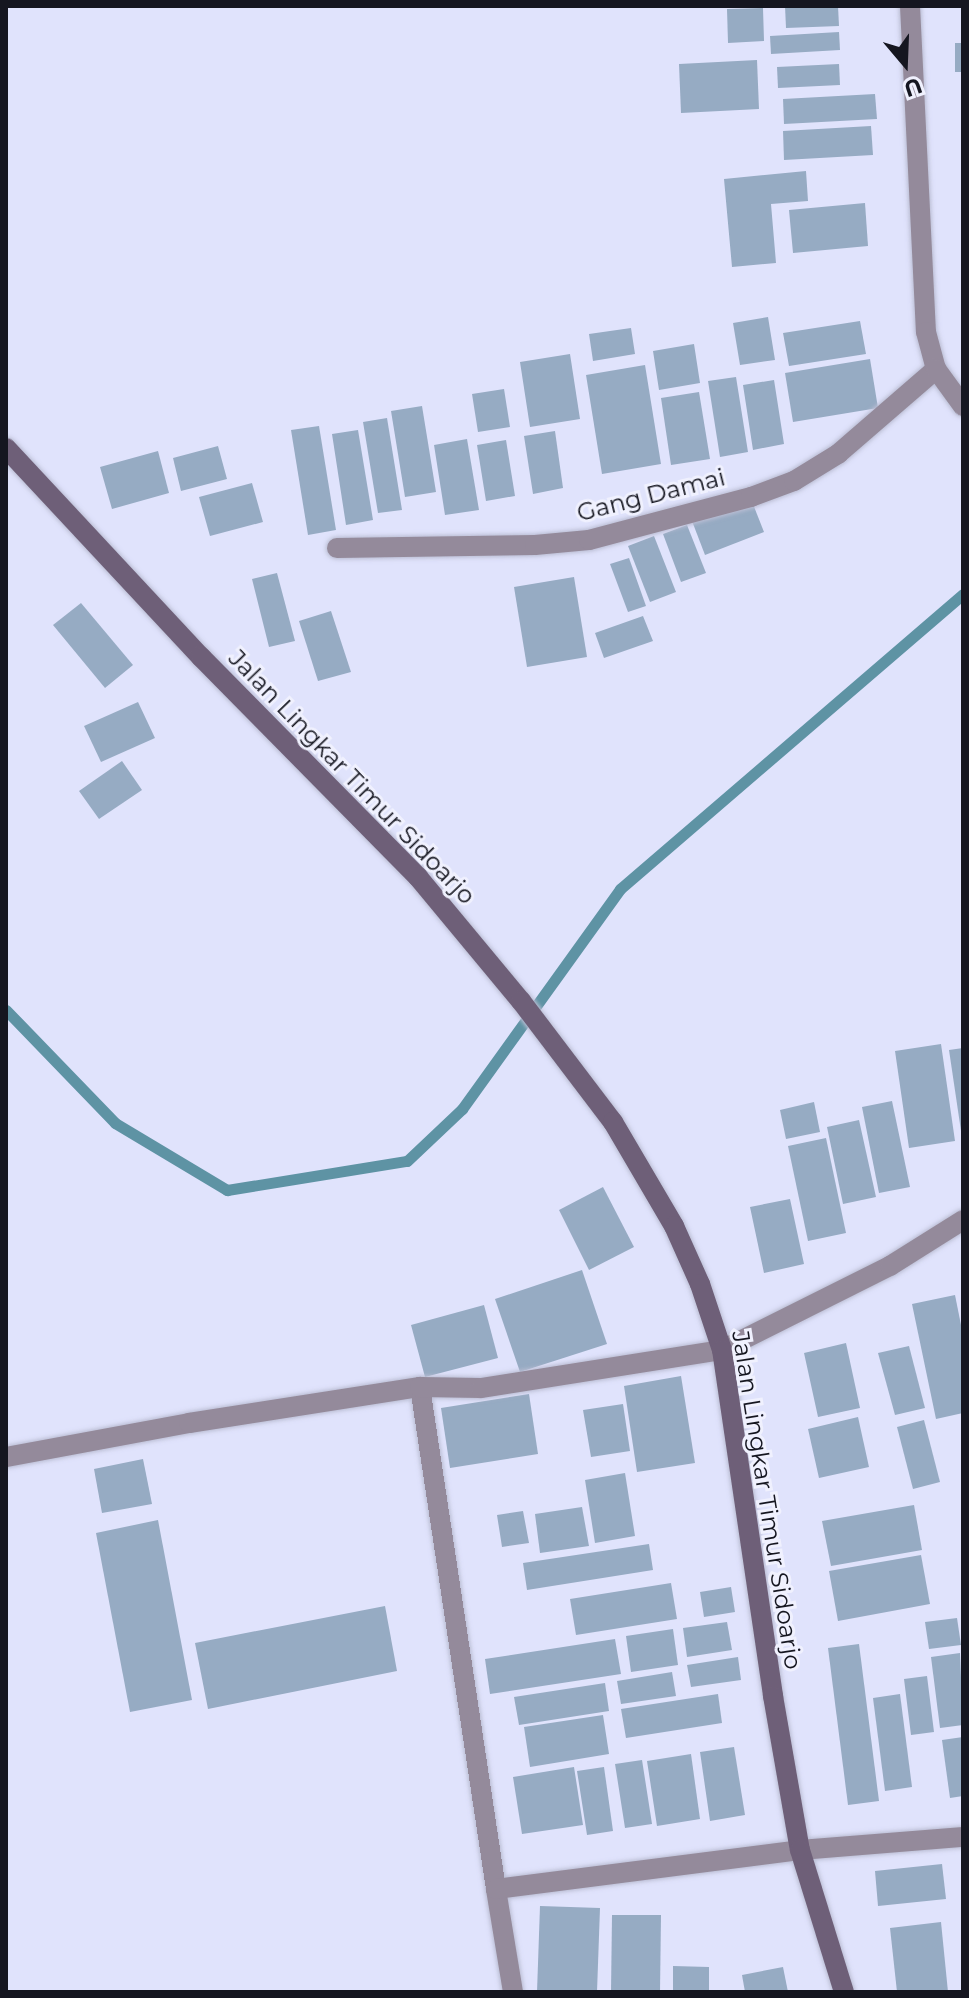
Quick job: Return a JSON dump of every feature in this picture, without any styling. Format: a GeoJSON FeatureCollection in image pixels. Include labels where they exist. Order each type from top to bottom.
{"type":"FeatureCollection","features":[{"type":"Feature","properties":{"kind":"main road","name":"Jalan Lingkar Timur Sidoarjo"},"geometry":{"type":"LineString","coordinates":[[6,448],[201,657],[418,877],[521,1001],[613,1122],[674,1226],[700,1284],[722,1350],[773,1696],[800,1850],[844,1992]]}},
{"type":"Feature","properties":{"kind":"street"},"geometry":{"type":"LineString","coordinates":[[910,6],[926,332],[936,369],[963,406]]}},
{"type":"Feature","properties":{"kind":"street","name":"Gang Damai"},"geometry":{"type":"LineString","coordinates":[[337,548],[535,545],[589,540],[751,497],[794,481],[838,454],[936,369]]}},
{"type":"Feature","properties":{"kind":"street"},"geometry":{"type":"LineString","coordinates":[[6,1457],[189,1423],[420,1387],[481,1388],[722,1350],[890,1266],[963,1220]]}},
{"type":"Feature","properties":{"kind":"street"},"geometry":{"type":"LineString","coordinates":[[420,1387],[513,1992]]}},
{"type":"Feature","properties":{"kind":"street"},"geometry":{"type":"LineString","coordinates":[[496,1889],[800,1850],[963,1837]]}},
{"type":"Feature","properties":{"kind":"building"},"geometry":{"type":"Polygon","coordinates":[[[785,6],[838,6],[839,26],[786,28],[785,6]]]}},
{"type":"Feature","properties":{"kind":"building"},"geometry":{"type":"Polygon","coordinates":[[[763,8],[764,41],[728,43],[727,9],[763,8]]]}},
{"type":"Feature","properties":{"kind":"building"},"geometry":{"type":"Polygon","coordinates":[[[839,32],[840,50],[771,54],[770,36],[839,32]]]}},
{"type":"Feature","properties":{"kind":"building"},"geometry":{"type":"Polygon","coordinates":[[[955,43],[963,43],[963,72],[955,72],[955,43]]]}},
{"type":"Feature","properties":{"kind":"building"},"geometry":{"type":"Polygon","coordinates":[[[757,60],[759,109],[681,113],[679,64],[757,60]]]}},
{"type":"Feature","properties":{"kind":"building"},"geometry":{"type":"Polygon","coordinates":[[[839,64],[840,85],[778,88],[777,67],[839,64]]]}},
{"type":"Feature","properties":{"kind":"building"},"geometry":{"type":"Polygon","coordinates":[[[875,94],[877,119],[784,124],[783,99],[875,94]]]}},
{"type":"Feature","properties":{"kind":"building"},"geometry":{"type":"Polygon","coordinates":[[[871,126],[873,155],[784,160],[783,131],[871,126]]]}},
{"type":"Feature","properties":{"kind":"building"},"geometry":{"type":"Polygon","coordinates":[[[806,171],[808,201],[771,204],[776,263],[732,267],[724,179],[806,171]]]}},
{"type":"Feature","properties":{"kind":"building"},"geometry":{"type":"Polygon","coordinates":[[[865,203],[868,246],[793,253],[789,210],[865,203]]]}},
{"type":"Feature","properties":{"kind":"building"},"geometry":{"type":"Polygon","coordinates":[[[768,317],[775,360],[740,365],[733,323],[768,317]]]}},
{"type":"Feature","properties":{"kind":"building"},"geometry":{"type":"Polygon","coordinates":[[[860,321],[866,354],[789,366],[783,333],[860,321]]]}},
{"type":"Feature","properties":{"kind":"building"},"geometry":{"type":"Polygon","coordinates":[[[631,328],[635,354],[593,361],[589,334],[631,328]]]}},
{"type":"Feature","properties":{"kind":"building"},"geometry":{"type":"Polygon","coordinates":[[[694,344],[700,383],[659,390],[653,351],[694,344]]]}},
{"type":"Feature","properties":{"kind":"building"},"geometry":{"type":"Polygon","coordinates":[[[570,354],[580,419],[530,427],[520,362],[570,354]]]}},
{"type":"Feature","properties":{"kind":"building"},"geometry":{"type":"Polygon","coordinates":[[[870,359],[878,408],[793,422],[785,373],[870,359]]]}},
{"type":"Feature","properties":{"kind":"building"},"geometry":{"type":"Polygon","coordinates":[[[645,365],[661,464],[602,474],[586,375],[645,365]]]}},
{"type":"Feature","properties":{"kind":"building"},"geometry":{"type":"Polygon","coordinates":[[[736,377],[748,452],[720,457],[708,381],[736,377]]]}},
{"type":"Feature","properties":{"kind":"building"},"geometry":{"type":"Polygon","coordinates":[[[774,380],[784,444],[753,450],[743,385],[774,380]]]}},
{"type":"Feature","properties":{"kind":"building"},"geometry":{"type":"Polygon","coordinates":[[[504,389],[510,427],[478,432],[472,394],[504,389]]]}},
{"type":"Feature","properties":{"kind":"building"},"geometry":{"type":"Polygon","coordinates":[[[699,392],[710,459],[671,465],[661,398],[699,392]]]}},
{"type":"Feature","properties":{"kind":"building"},"geometry":{"type":"Polygon","coordinates":[[[422,406],[436,492],[405,497],[391,411],[422,406]]]}},
{"type":"Feature","properties":{"kind":"building"},"geometry":{"type":"Polygon","coordinates":[[[387,418],[402,510],[378,513],[363,422],[387,418]]]}},
{"type":"Feature","properties":{"kind":"building"},"geometry":{"type":"Polygon","coordinates":[[[319,426],[336,530],[308,535],[291,430],[319,426]]]}},
{"type":"Feature","properties":{"kind":"building"},"geometry":{"type":"Polygon","coordinates":[[[358,430],[373,520],[346,525],[332,434],[358,430]]]}},
{"type":"Feature","properties":{"kind":"building"},"geometry":{"type":"Polygon","coordinates":[[[555,431],[563,488],[533,494],[524,436],[555,431]]]}},
{"type":"Feature","properties":{"kind":"building"},"geometry":{"type":"Polygon","coordinates":[[[467,439],[479,510],[445,515],[434,445],[467,439]]]}},
{"type":"Feature","properties":{"kind":"building"},"geometry":{"type":"Polygon","coordinates":[[[506,440],[515,496],[486,501],[477,445],[506,440]]]}},
{"type":"Feature","properties":{"kind":"building"},"geometry":{"type":"Polygon","coordinates":[[[218,446],[227,479],[181,491],[173,458],[218,446]]]}},
{"type":"Feature","properties":{"kind":"building"},"geometry":{"type":"Polygon","coordinates":[[[158,451],[169,493],[112,509],[100,467],[158,451]]]}},
{"type":"Feature","properties":{"kind":"building"},"geometry":{"type":"Polygon","coordinates":[[[252,483],[263,522],[210,536],[199,497],[252,483]]]}},
{"type":"Feature","properties":{"kind":"building"},"geometry":{"type":"Polygon","coordinates":[[[751,499],[764,532],[705,555],[692,521],[751,499]]]}},
{"type":"Feature","properties":{"kind":"building"},"geometry":{"type":"Polygon","coordinates":[[[687,525],[706,573],[681,582],[663,534],[687,525]]]}},
{"type":"Feature","properties":{"kind":"building"},"geometry":{"type":"Polygon","coordinates":[[[654,536],[676,592],[650,602],[628,546],[654,536]]]}},
{"type":"Feature","properties":{"kind":"building"},"geometry":{"type":"Polygon","coordinates":[[[629,558],[646,606],[628,612],[610,564],[629,558]]]}},
{"type":"Feature","properties":{"kind":"building"},"geometry":{"type":"Polygon","coordinates":[[[277,573],[295,641],[269,647],[252,579],[277,573]]]}},
{"type":"Feature","properties":{"kind":"building"},"geometry":{"type":"Polygon","coordinates":[[[574,577],[587,657],[527,667],[514,587],[574,577]]]}},
{"type":"Feature","properties":{"kind":"building"},"geometry":{"type":"Polygon","coordinates":[[[81,603],[133,665],[105,688],[53,625],[81,603]]]}},
{"type":"Feature","properties":{"kind":"building"},"geometry":{"type":"Polygon","coordinates":[[[331,611],[351,672],[318,681],[299,621],[331,611]]]}},
{"type":"Feature","properties":{"kind":"building"},"geometry":{"type":"Polygon","coordinates":[[[643,616],[653,641],[604,658],[595,633],[643,616]]]}},
{"type":"Feature","properties":{"kind":"building"},"geometry":{"type":"Polygon","coordinates":[[[138,702],[155,738],[101,762],[84,726],[138,702]]]}},
{"type":"Feature","properties":{"kind":"building"},"geometry":{"type":"Polygon","coordinates":[[[122,761],[142,790],[99,819],[79,791],[122,761]]]}},
{"type":"Feature","properties":{"kind":"building"},"geometry":{"type":"Polygon","coordinates":[[[941,1044],[955,1141],[909,1148],[895,1051],[941,1044]]]}},
{"type":"Feature","properties":{"kind":"building"},"geometry":{"type":"Polygon","coordinates":[[[963,1048],[963,1131],[961,1131],[949,1050],[963,1048]]]}},
{"type":"Feature","properties":{"kind":"building"},"geometry":{"type":"Polygon","coordinates":[[[892,1101],[910,1187],[879,1193],[862,1107],[892,1101]]]}},
{"type":"Feature","properties":{"kind":"building"},"geometry":{"type":"Polygon","coordinates":[[[814,1102],[820,1132],[786,1139],[780,1110],[814,1102]]]}},
{"type":"Feature","properties":{"kind":"building"},"geometry":{"type":"Polygon","coordinates":[[[859,1120],[876,1197],[843,1204],[827,1127],[859,1120]]]}},
{"type":"Feature","properties":{"kind":"building"},"geometry":{"type":"Polygon","coordinates":[[[826,1138],[846,1233],[808,1241],[788,1146],[826,1138]]]}},
{"type":"Feature","properties":{"kind":"building"},"geometry":{"type":"Polygon","coordinates":[[[603,1187],[634,1247],[589,1270],[559,1210],[603,1187]]]}},
{"type":"Feature","properties":{"kind":"building"},"geometry":{"type":"Polygon","coordinates":[[[790,1199],[804,1264],[764,1273],[750,1207],[790,1199]]]}},
{"type":"Feature","properties":{"kind":"building"},"geometry":{"type":"Polygon","coordinates":[[[582,1270],[607,1344],[520,1372],[495,1299],[582,1270]]]}},
{"type":"Feature","properties":{"kind":"building"},"geometry":{"type":"Polygon","coordinates":[[[955,1295],[963,1335],[963,1413],[936,1419],[912,1304],[955,1295]]]}},
{"type":"Feature","properties":{"kind":"building"},"geometry":{"type":"Polygon","coordinates":[[[484,1305],[498,1358],[425,1377],[411,1325],[484,1305]]]}},
{"type":"Feature","properties":{"kind":"building"},"geometry":{"type":"Polygon","coordinates":[[[846,1343],[860,1408],[818,1417],[804,1353],[846,1343]]]}},
{"type":"Feature","properties":{"kind":"building"},"geometry":{"type":"Polygon","coordinates":[[[909,1346],[925,1408],[895,1415],[878,1353],[909,1346]]]}},
{"type":"Feature","properties":{"kind":"building"},"geometry":{"type":"Polygon","coordinates":[[[681,1376],[695,1463],[637,1472],[624,1386],[681,1376]]]}},
{"type":"Feature","properties":{"kind":"building"},"geometry":{"type":"Polygon","coordinates":[[[529,1394],[538,1454],[450,1468],[441,1408],[529,1394]]]}},
{"type":"Feature","properties":{"kind":"building"},"geometry":{"type":"Polygon","coordinates":[[[623,1404],[630,1451],[591,1457],[583,1410],[623,1404]]]}},
{"type":"Feature","properties":{"kind":"building"},"geometry":{"type":"Polygon","coordinates":[[[858,1417],[869,1467],[819,1478],[808,1429],[858,1417]]]}},
{"type":"Feature","properties":{"kind":"building"},"geometry":{"type":"Polygon","coordinates":[[[924,1420],[940,1482],[913,1489],[897,1427],[924,1420]]]}},
{"type":"Feature","properties":{"kind":"building"},"geometry":{"type":"Polygon","coordinates":[[[143,1459],[152,1504],[102,1513],[94,1469],[143,1459]]]}},
{"type":"Feature","properties":{"kind":"building"},"geometry":{"type":"Polygon","coordinates":[[[625,1473],[635,1536],[595,1543],[585,1480],[625,1473]]]}},
{"type":"Feature","properties":{"kind":"building"},"geometry":{"type":"Polygon","coordinates":[[[914,1505],[922,1550],[831,1566],[822,1521],[914,1505]]]}},
{"type":"Feature","properties":{"kind":"building"},"geometry":{"type":"Polygon","coordinates":[[[582,1507],[589,1546],[540,1553],[535,1514],[582,1507]]]}},
{"type":"Feature","properties":{"kind":"building"},"geometry":{"type":"Polygon","coordinates":[[[523,1511],[529,1543],[502,1547],[497,1515],[523,1511]]]}},
{"type":"Feature","properties":{"kind":"building"},"geometry":{"type":"Polygon","coordinates":[[[158,1520],[192,1700],[130,1712],[96,1533],[158,1520]]]}},
{"type":"Feature","properties":{"kind":"building"},"geometry":{"type":"Polygon","coordinates":[[[649,1544],[653,1570],[527,1590],[523,1563],[649,1544]]]}},
{"type":"Feature","properties":{"kind":"building"},"geometry":{"type":"Polygon","coordinates":[[[921,1555],[930,1604],[838,1621],[829,1571],[921,1555]]]}},
{"type":"Feature","properties":{"kind":"building"},"geometry":{"type":"Polygon","coordinates":[[[671,1583],[677,1619],[576,1635],[570,1599],[671,1583]]]}},
{"type":"Feature","properties":{"kind":"building"},"geometry":{"type":"Polygon","coordinates":[[[731,1587],[735,1612],[704,1617],[700,1592],[731,1587]]]}},
{"type":"Feature","properties":{"kind":"building"},"geometry":{"type":"Polygon","coordinates":[[[385,1606],[397,1671],[208,1709],[195,1643],[385,1606]]]}},
{"type":"Feature","properties":{"kind":"building"},"geometry":{"type":"Polygon","coordinates":[[[957,1618],[961,1645],[929,1649],[925,1622],[957,1618]]]}},
{"type":"Feature","properties":{"kind":"building"},"geometry":{"type":"Polygon","coordinates":[[[727,1622],[732,1650],[687,1657],[683,1628],[727,1622]]]}},
{"type":"Feature","properties":{"kind":"building"},"geometry":{"type":"Polygon","coordinates":[[[673,1629],[678,1665],[631,1672],[626,1636],[673,1629]]]}},
{"type":"Feature","properties":{"kind":"building"},"geometry":{"type":"Polygon","coordinates":[[[615,1639],[621,1674],[490,1694],[485,1659],[615,1639]]]}},
{"type":"Feature","properties":{"kind":"building"},"geometry":{"type":"Polygon","coordinates":[[[859,1644],[879,1801],[848,1805],[828,1648],[859,1644]]]}},
{"type":"Feature","properties":{"kind":"building"},"geometry":{"type":"Polygon","coordinates":[[[960,1653],[963,1725],[940,1728],[931,1657],[960,1653]]]}},
{"type":"Feature","properties":{"kind":"building"},"geometry":{"type":"Polygon","coordinates":[[[738,1657],[741,1680],[691,1687],[687,1665],[738,1657]]]}},
{"type":"Feature","properties":{"kind":"building"},"geometry":{"type":"Polygon","coordinates":[[[672,1672],[676,1696],[621,1704],[617,1681],[672,1672]]]}},
{"type":"Feature","properties":{"kind":"building"},"geometry":{"type":"Polygon","coordinates":[[[927,1676],[934,1732],[911,1735],[904,1679],[927,1676]]]}},
{"type":"Feature","properties":{"kind":"building"},"geometry":{"type":"Polygon","coordinates":[[[605,1683],[609,1711],[519,1725],[514,1697],[605,1683]]]}},
{"type":"Feature","properties":{"kind":"building"},"geometry":{"type":"Polygon","coordinates":[[[718,1694],[722,1723],[626,1738],[621,1709],[718,1694]]]}},
{"type":"Feature","properties":{"kind":"building"},"geometry":{"type":"Polygon","coordinates":[[[900,1694],[912,1787],[885,1791],[873,1698],[900,1694]]]}},
{"type":"Feature","properties":{"kind":"building"},"geometry":{"type":"Polygon","coordinates":[[[603,1715],[609,1754],[530,1767],[524,1727],[603,1715]]]}},
{"type":"Feature","properties":{"kind":"building"},"geometry":{"type":"Polygon","coordinates":[[[963,1737],[963,1796],[950,1798],[942,1740],[963,1737]]]}},
{"type":"Feature","properties":{"kind":"building"},"geometry":{"type":"Polygon","coordinates":[[[734,1747],[745,1815],[710,1821],[700,1752],[734,1747]]]}},
{"type":"Feature","properties":{"kind":"building"},"geometry":{"type":"Polygon","coordinates":[[[691,1754],[700,1819],[657,1826],[647,1761],[691,1754]]]}},
{"type":"Feature","properties":{"kind":"building"},"geometry":{"type":"Polygon","coordinates":[[[642,1760],[652,1824],[625,1828],[615,1764],[642,1760]]]}},
{"type":"Feature","properties":{"kind":"building"},"geometry":{"type":"Polygon","coordinates":[[[574,1767],[583,1825],[522,1834],[513,1777],[574,1767]]]}},
{"type":"Feature","properties":{"kind":"building"},"geometry":{"type":"Polygon","coordinates":[[[604,1767],[613,1831],[587,1835],[577,1771],[604,1767]]]}},
{"type":"Feature","properties":{"kind":"building"},"geometry":{"type":"Polygon","coordinates":[[[942,1864],[946,1899],[878,1906],[875,1871],[942,1864]]]}},
{"type":"Feature","properties":{"kind":"building"},"geometry":{"type":"Polygon","coordinates":[[[540,1906],[600,1908],[597,1992],[537,1992],[540,1906]]]}},
{"type":"Feature","properties":{"kind":"building"},"geometry":{"type":"Polygon","coordinates":[[[612,1915],[661,1915],[660,1992],[611,1992],[612,1915]]]}},
{"type":"Feature","properties":{"kind":"building"},"geometry":{"type":"Polygon","coordinates":[[[941,1922],[948,1992],[897,1992],[890,1928],[941,1922]]]}},
{"type":"Feature","properties":{"kind":"building"},"geometry":{"type":"Polygon","coordinates":[[[673,1966],[709,1967],[709,1992],[673,1992],[673,1966]]]}},
{"type":"Feature","properties":{"kind":"building"},"geometry":{"type":"Polygon","coordinates":[[[783,1967],[788,1992],[745,1992],[742,1975],[783,1967]]]}},
{"type":"Feature","properties":{"kind":"waterway"},"geometry":{"type":"LineString","coordinates":[[6,1010],[115,1123],[227,1190],[407,1161],[462,1109],[620,889],[963,594]]}}]}
